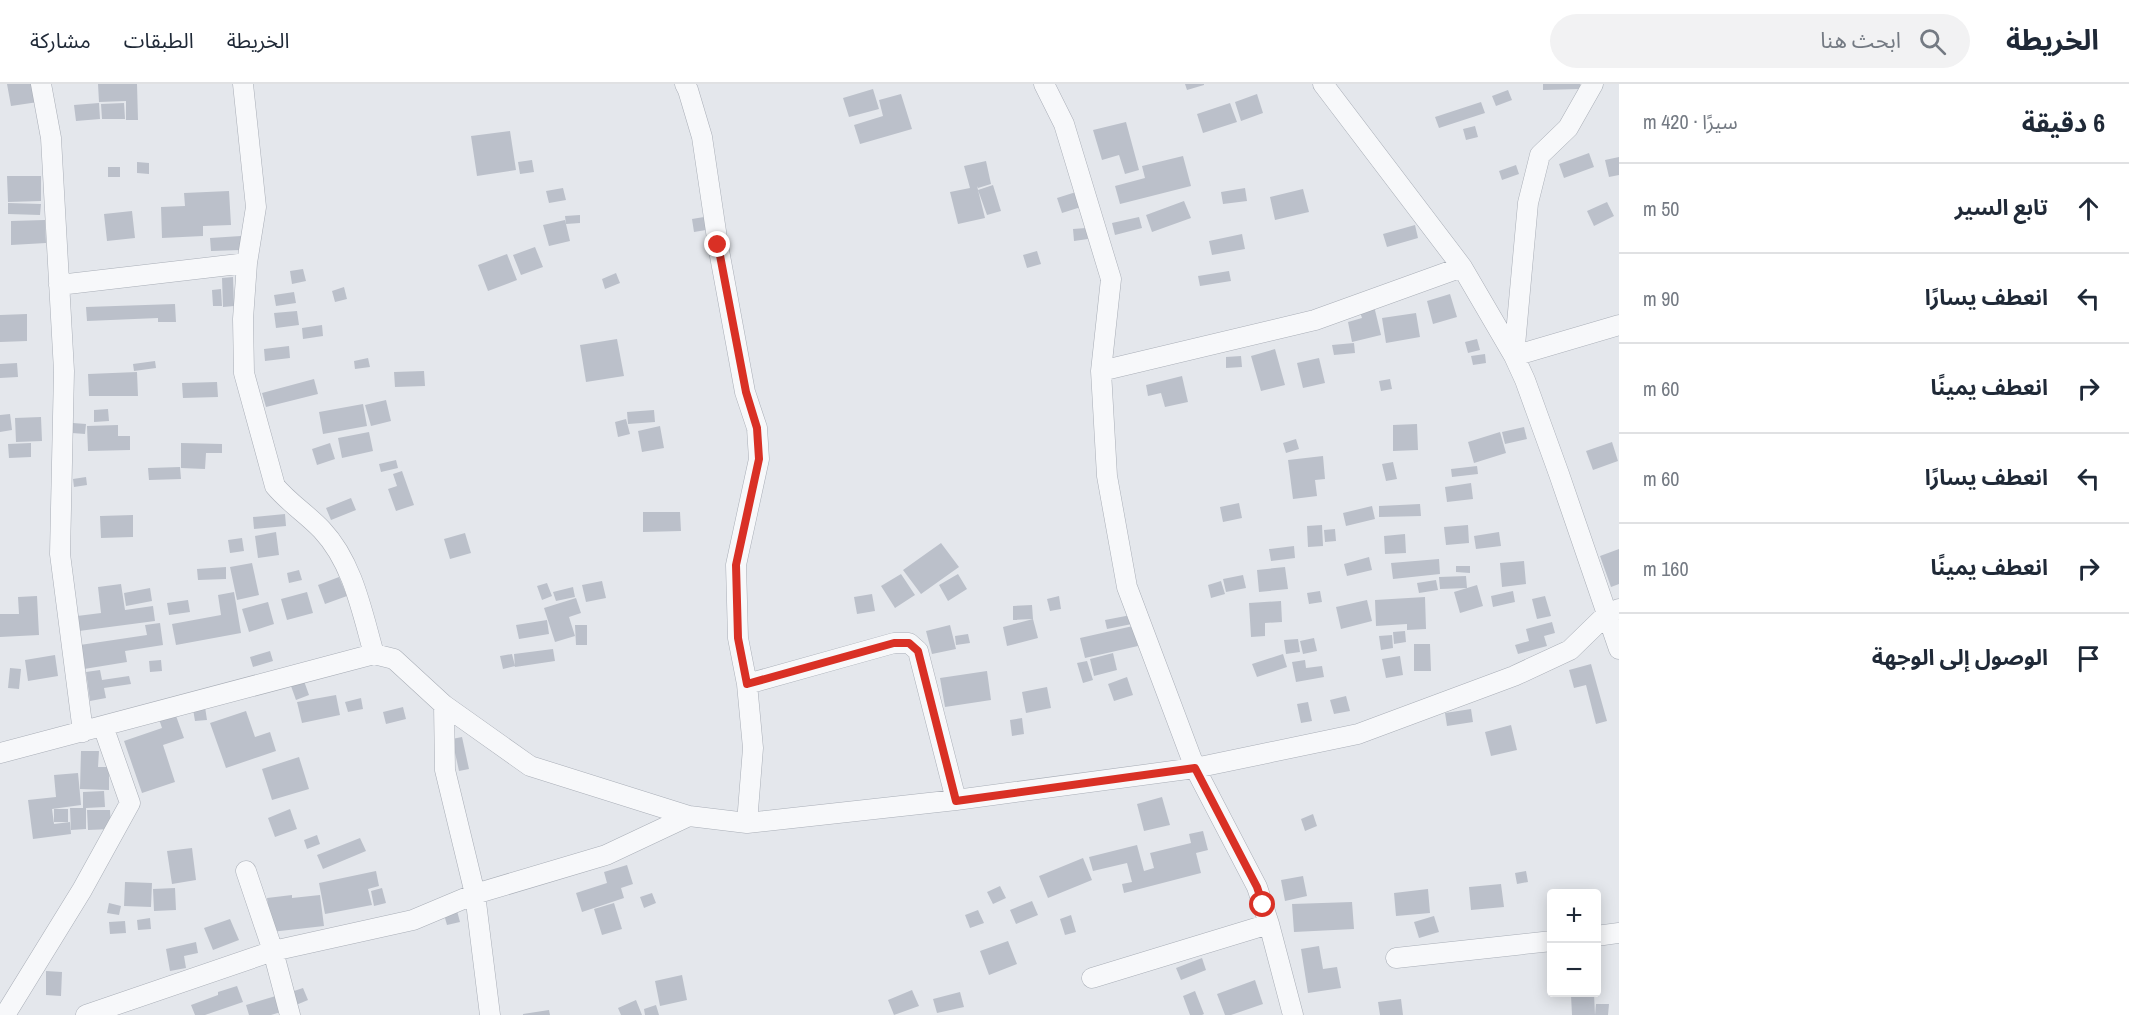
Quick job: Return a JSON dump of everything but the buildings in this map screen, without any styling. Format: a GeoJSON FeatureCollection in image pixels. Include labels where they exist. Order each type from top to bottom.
{"type":"FeatureCollection","features":[{"type":"Feature","properties":{"kind":"street"},"geometry":{"type":"LineString","coordinates":[[41,84],[51,138],[64,370],[60,554],[82,732]]}},
{"type":"Feature","properties":{"kind":"street"},"geometry":{"type":"LineString","coordinates":[[243,84],[256,207],[247,263],[243,319],[244,373],[275,486],[286,500],[323,531],[348,569],[374,654]]}},
{"type":"Feature","properties":{"kind":"street"},"geometry":{"type":"LineString","coordinates":[[685,84],[702,137],[718,245],[746,392],[757,428],[759,459],[736,565],[738,638],[747,684],[753,748],[747,823]]}},
{"type":"Feature","properties":{"kind":"street"},"geometry":{"type":"LineString","coordinates":[[1044,84],[1064,124],[1111,279],[1101,370],[1107,476],[1127,587],[1195,768],[1257,887],[1293,1015]]}},
{"type":"Feature","properties":{"kind":"street"},"geometry":{"type":"LineString","coordinates":[[1323,84],[1462,267],[1514,356],[1613,612],[1619,649]]}},
{"type":"Feature","properties":{"kind":"street"},"geometry":{"type":"LineString","coordinates":[[1514,356],[1528,203],[1539,155],[1568,128],[1593,84]]}},
{"type":"Feature","properties":{"kind":"street"},"geometry":{"type":"LineString","coordinates":[[59,285],[247,263]]}},
{"type":"Feature","properties":{"kind":"street"},"geometry":{"type":"LineString","coordinates":[[1101,370],[1315,320],[1462,267]]}},
{"type":"Feature","properties":{"kind":"street"},"geometry":{"type":"LineString","coordinates":[[1514,356],[1619,325]]}},
{"type":"Feature","properties":{"kind":"street"},"geometry":{"type":"LineString","coordinates":[[0,753],[374,654],[394,659],[444,705],[530,766],[689,816],[747,823],[956,801],[1195,768],[1358,734],[1514,676],[1570,650],[1613,612]]}},
{"type":"Feature","properties":{"kind":"street"},"geometry":{"type":"LineString","coordinates":[[747,684],[894,643],[909,643],[918,651],[956,801]]}},
{"type":"Feature","properties":{"kind":"street"},"geometry":{"type":"LineString","coordinates":[[444,705],[445,770],[475,894],[490,1015]]}},
{"type":"Feature","properties":{"kind":"street"},"geometry":{"type":"LineString","coordinates":[[5,1015],[82,890],[130,803],[103,726]]}},
{"type":"Feature","properties":{"kind":"street"},"geometry":{"type":"LineString","coordinates":[[86,1015],[273,951],[413,920],[475,894],[606,855],[689,816]]}},
{"type":"Feature","properties":{"kind":"street"},"geometry":{"type":"LineString","coordinates":[[246,871],[273,951],[290,1015]]}},
{"type":"Feature","properties":{"kind":"street"},"geometry":{"type":"LineString","coordinates":[[1092,978],[1269,924]]}},
{"type":"Feature","properties":{"kind":"street"},"geometry":{"type":"LineString","coordinates":[[1601,935],[1619,933]]}},
{"type":"Feature","properties":{"kind":"street"},"geometry":{"type":"LineString","coordinates":[[1396,958],[1547,941]]}},
{"type":"Feature","properties":{"kind":"route"},"geometry":{"type":"LineString","coordinates":[[718,245],[746,392],[757,428],[759,459],[736,565],[738,638],[747,684],[894,643],[909,643],[918,651],[956,801],[1195,768],[1257,887],[1263,905]]}}]}
